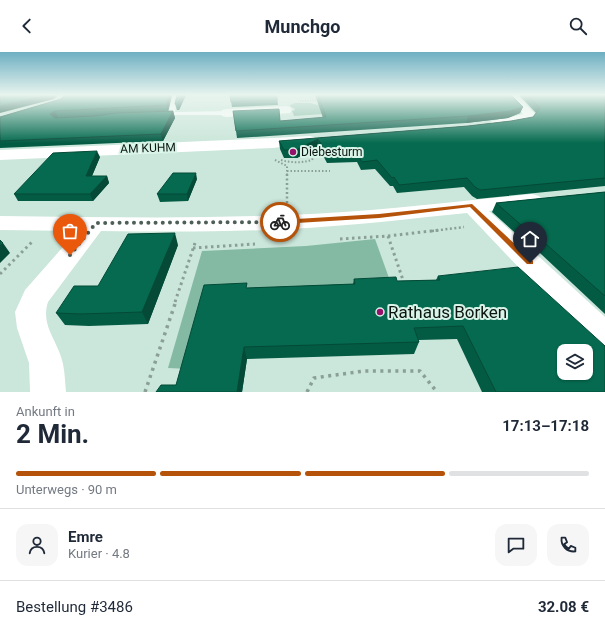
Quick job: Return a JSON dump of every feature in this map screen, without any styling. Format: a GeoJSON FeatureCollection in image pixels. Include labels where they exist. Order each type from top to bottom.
{"type":"FeatureCollection","features":[{"type":"Feature","properties":{"kind":"street"},"geometry":{"type":"LineString","coordinates":[[480,126],[525,118],[530,115],[527,111]]}},
{"type":"Feature","properties":{"kind":"street"},"geometry":{"type":"LineString","coordinates":[[226,113],[288,116],[325,139]]}},
{"type":"Feature","properties":{"kind":"street","name":"AM KUHM"},"geometry":{"type":"LineString","coordinates":[[0,155],[288,116]]}},
{"type":"Feature","properties":{"kind":"street"},"geometry":{"type":"LineString","coordinates":[[0,223],[287,222],[379,216],[550,198]]}},
{"type":"Feature","properties":{"kind":"street"},"geometry":{"type":"LineString","coordinates":[[472,206],[605,337]]}},
{"type":"Feature","properties":{"kind":"street"},"geometry":{"type":"LineString","coordinates":[[48,392],[46,363],[33,328],[30,312],[35,298],[96,223]]}},
{"type":"Feature","properties":{"kind":"lane"},"geometry":{"type":"LineString","coordinates":[[149,115],[226,113]]}},
{"type":"Feature","properties":{"kind":"path"},"geometry":{"type":"LineString","coordinates":[[274,157],[294,163],[303,163],[312,160],[316,155],[288,116],[299,111]]}},
{"type":"Feature","properties":{"kind":"path"},"geometry":{"type":"LineString","coordinates":[[271,159],[287,166],[294,163]]}},
{"type":"Feature","properties":{"kind":"path"},"geometry":{"type":"LineString","coordinates":[[287,166],[287,222]]}},
{"type":"Feature","properties":{"kind":"path"},"geometry":{"type":"LineString","coordinates":[[287,171],[330,171]]}},
{"type":"Feature","properties":{"kind":"path"},"geometry":{"type":"LineString","coordinates":[[379,216],[405,287]]}},
{"type":"Feature","properties":{"kind":"path"},"geometry":{"type":"LineString","coordinates":[[0,274],[53,223]]}},
{"type":"Feature","properties":{"kind":"path"},"geometry":{"type":"LineString","coordinates":[[146,392],[202,223]]}},
{"type":"Feature","properties":{"kind":"path"},"geometry":{"type":"LineString","coordinates":[[308,392],[314,378],[364,371],[420,372],[437,392]]}},
{"type":"Feature","properties":{"kind":"green space"},"geometry":{"type":"Polygon","coordinates":[[[292,111],[321,111],[323,114],[294,116],[292,111]]]}},
{"type":"Feature","properties":{"kind":"green space"},"geometry":{"type":"Polygon","coordinates":[[[375,239],[393,289],[189,369],[168,368],[202,251],[306,246],[375,239]]]}},
{"type":"Feature","properties":{"kind":"building"},"geometry":{"type":"Polygon","coordinates":[[[21,111],[57,111],[50,114],[55,118],[95,116],[116,113],[173,111],[161,134],[0,141],[0,117],[21,111]]]}},
{"type":"Feature","properties":{"kind":"building"},"geometry":{"type":"Polygon","coordinates":[[[233,111],[279,111],[280,121],[326,117],[324,111],[510,111],[468,116],[236,131],[233,111]]]}},
{"type":"Feature","properties":{"kind":"building"},"geometry":{"type":"Polygon","coordinates":[[[538,111],[605,111],[605,178],[480,190],[467,178],[399,185],[394,177],[392,178],[377,160],[362,162],[357,154],[328,155],[318,139],[296,150],[284,150],[279,141],[468,126],[533,117],[538,111]]]}},
{"type":"Feature","properties":{"kind":"building"},"geometry":{"type":"Polygon","coordinates":[[[97,151],[86,176],[107,176],[90,194],[14,194],[53,153],[97,151]]]}},
{"type":"Feature","properties":{"kind":"building"},"geometry":{"type":"Polygon","coordinates":[[[173,173],[196,173],[187,194],[157,194],[173,173]]]}},
{"type":"Feature","properties":{"kind":"building"},"geometry":{"type":"Polygon","coordinates":[[[605,192],[605,296],[530,230],[527,230],[496,203],[605,192]]]}},
{"type":"Feature","properties":{"kind":"building"},"geometry":{"type":"Polygon","coordinates":[[[175,233],[142,312],[81,314],[56,313],[74,286],[98,286],[128,234],[175,233]]]}},
{"type":"Feature","properties":{"kind":"building"},"geometry":{"type":"Polygon","coordinates":[[[518,267],[605,346],[605,392],[496,392],[463,326],[414,328],[419,342],[244,347],[237,392],[156,392],[161,385],[176,385],[204,285],[247,283],[246,288],[355,284],[354,279],[396,277],[397,281],[440,280],[438,276],[518,267]]]}},
{"type":"Feature","properties":{"kind":"way so far"},"geometry":{"type":"LineString","coordinates":[[70,255],[96,223],[280,222]]}},
{"type":"Feature","properties":{"kind":"place","name":"Diebesturm"},"geometry":{"type":"Point","coordinates":[293,152]}},
{"type":"Feature","properties":{"kind":"place","name":"Rathaus Borken"},"geometry":{"type":"Point","coordinates":[380,312]}},
{"type":"Feature","properties":{"kind":"route"},"geometry":{"type":"LineString","coordinates":[[280,222],[379,216],[472,206],[530,263]]}}]}
